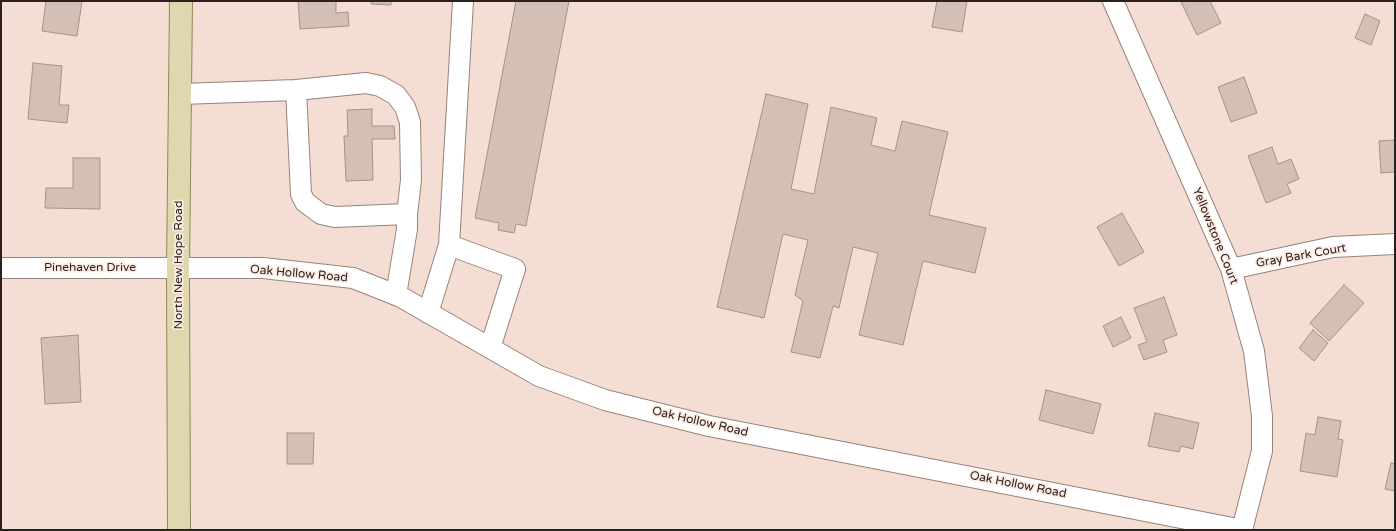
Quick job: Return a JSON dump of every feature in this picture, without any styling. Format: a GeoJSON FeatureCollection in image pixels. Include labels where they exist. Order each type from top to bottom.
{"type":"FeatureCollection","features":[{"type":"Feature","properties":{"kind":"main road","name":"North New Hope Road"},"geometry":{"type":"LineString","coordinates":[[179,530],[178,269],[181,1]]}},
{"type":"Feature","properties":{"kind":"street"},"geometry":{"type":"LineString","coordinates":[[428,313],[449,245],[463,1]]}},
{"type":"Feature","properties":{"kind":"street","name":"Yellowstone Court"},"geometry":{"type":"LineString","coordinates":[[1113,1],[1231,269],[1254,351],[1262,416],[1262,451],[1242,530]]}},
{"type":"Feature","properties":{"kind":"street"},"geometry":{"type":"LineString","coordinates":[[181,94],[296,90],[366,83],[380,86],[396,95],[405,107],[410,122],[411,180],[406,229],[396,295]]}},
{"type":"Feature","properties":{"kind":"street"},"geometry":{"type":"LineString","coordinates":[[296,90],[301,194],[305,202],[320,214],[335,217],[407,214]]}},
{"type":"Feature","properties":{"kind":"street","name":"Gray Bark Court"},"geometry":{"type":"LineString","coordinates":[[1231,269],[1333,247],[1395,244]]}},
{"type":"Feature","properties":{"kind":"street"},"geometry":{"type":"LineString","coordinates":[[449,245],[515,269],[490,348]]}},
{"type":"Feature","properties":{"kind":"street","name":"Pinehaven Drive"},"geometry":{"type":"LineString","coordinates":[[1,268],[178,269]]}},
{"type":"Feature","properties":{"kind":"street","name":"Oak Hollow Road"},"geometry":{"type":"LineString","coordinates":[[178,269],[263,268],[353,278],[396,295],[539,376],[605,400],[702,424],[1242,530]]}},
{"type":"Feature","properties":{"kind":"building"},"geometry":{"type":"Polygon","coordinates":[[[46,1],[82,1],[77,36],[42,31],[46,1]]]}},
{"type":"Feature","properties":{"kind":"building"},"geometry":{"type":"Polygon","coordinates":[[[298,1],[336,1],[336,13],[348,12],[349,26],[300,29],[298,1]]]}},
{"type":"Feature","properties":{"kind":"building"},"geometry":{"type":"Polygon","coordinates":[[[371,1],[391,1],[391,5],[371,4],[371,1]]]}},
{"type":"Feature","properties":{"kind":"building"},"geometry":{"type":"Polygon","coordinates":[[[516,1],[569,1],[526,226],[516,224],[514,233],[498,230],[499,223],[475,218],[516,1]]]}},
{"type":"Feature","properties":{"kind":"building"},"geometry":{"type":"Polygon","coordinates":[[[937,1],[967,1],[962,32],[932,27],[937,1]]]}},
{"type":"Feature","properties":{"kind":"building"},"geometry":{"type":"Polygon","coordinates":[[[1210,1],[1221,23],[1197,35],[1181,2],[1210,1]]]}},
{"type":"Feature","properties":{"kind":"building"},"geometry":{"type":"Polygon","coordinates":[[[1365,14],[1380,21],[1371,45],[1355,38],[1365,14]]]}},
{"type":"Feature","properties":{"kind":"building"},"geometry":{"type":"Polygon","coordinates":[[[33,63],[62,66],[59,105],[69,105],[67,123],[28,119],[33,63]]]}},
{"type":"Feature","properties":{"kind":"building"},"geometry":{"type":"Polygon","coordinates":[[[1244,77],[1257,113],[1231,122],[1218,87],[1244,77]]]}},
{"type":"Feature","properties":{"kind":"building"},"geometry":{"type":"Polygon","coordinates":[[[766,94],[808,104],[791,189],[814,194],[831,107],[877,118],[871,145],[895,151],[902,121],[948,132],[929,215],[986,228],[975,273],[923,261],[903,345],[859,335],[878,253],[853,247],[839,308],[833,306],[820,358],[791,352],[803,301],[795,295],[808,240],[783,234],[764,318],[717,307],[766,94]]]}},
{"type":"Feature","properties":{"kind":"building"},"geometry":{"type":"Polygon","coordinates":[[[372,109],[372,126],[394,126],[395,139],[372,139],[373,180],[346,181],[344,136],[348,136],[347,110],[372,109]]]}},
{"type":"Feature","properties":{"kind":"building"},"geometry":{"type":"Polygon","coordinates":[[[1395,140],[1395,172],[1381,173],[1379,141],[1395,140]]]}},
{"type":"Feature","properties":{"kind":"building"},"geometry":{"type":"Polygon","coordinates":[[[1272,147],[1278,164],[1291,159],[1299,179],[1287,184],[1291,193],[1266,203],[1248,156],[1272,147]]]}},
{"type":"Feature","properties":{"kind":"building"},"geometry":{"type":"Polygon","coordinates":[[[73,158],[100,158],[100,209],[45,208],[46,188],[73,188],[73,158]]]}},
{"type":"Feature","properties":{"kind":"building"},"geometry":{"type":"Polygon","coordinates":[[[1122,213],[1144,252],[1119,266],[1097,227],[1122,213]]]}},
{"type":"Feature","properties":{"kind":"building"},"geometry":{"type":"Polygon","coordinates":[[[1344,285],[1364,303],[1329,341],[1310,323],[1344,285]]]}},
{"type":"Feature","properties":{"kind":"building"},"geometry":{"type":"Polygon","coordinates":[[[1164,297],[1177,335],[1163,340],[1167,352],[1144,360],[1138,345],[1147,342],[1134,308],[1164,297]]]}},
{"type":"Feature","properties":{"kind":"building"},"geometry":{"type":"Polygon","coordinates":[[[1121,317],[1131,338],[1113,347],[1103,326],[1121,317]]]}},
{"type":"Feature","properties":{"kind":"building"},"geometry":{"type":"Polygon","coordinates":[[[1313,330],[1328,343],[1314,361],[1299,348],[1313,330]]]}},
{"type":"Feature","properties":{"kind":"building"},"geometry":{"type":"Polygon","coordinates":[[[78,335],[81,402],[45,404],[41,338],[78,335]]]}},
{"type":"Feature","properties":{"kind":"building"},"geometry":{"type":"Polygon","coordinates":[[[1046,390],[1101,404],[1093,434],[1039,420],[1046,390]]]}},
{"type":"Feature","properties":{"kind":"building"},"geometry":{"type":"Polygon","coordinates":[[[1155,413],[1199,423],[1193,449],[1181,446],[1179,452],[1148,446],[1155,413]]]}},
{"type":"Feature","properties":{"kind":"building"},"geometry":{"type":"Polygon","coordinates":[[[1318,417],[1341,421],[1338,439],[1343,440],[1337,477],[1300,471],[1306,433],[1315,435],[1318,417]]]}},
{"type":"Feature","properties":{"kind":"building"},"geometry":{"type":"Polygon","coordinates":[[[287,433],[314,433],[313,464],[287,464],[287,433]]]}},
{"type":"Feature","properties":{"kind":"building"},"geometry":{"type":"Polygon","coordinates":[[[1391,463],[1395,464],[1395,491],[1385,489],[1391,463]]]}}]}
